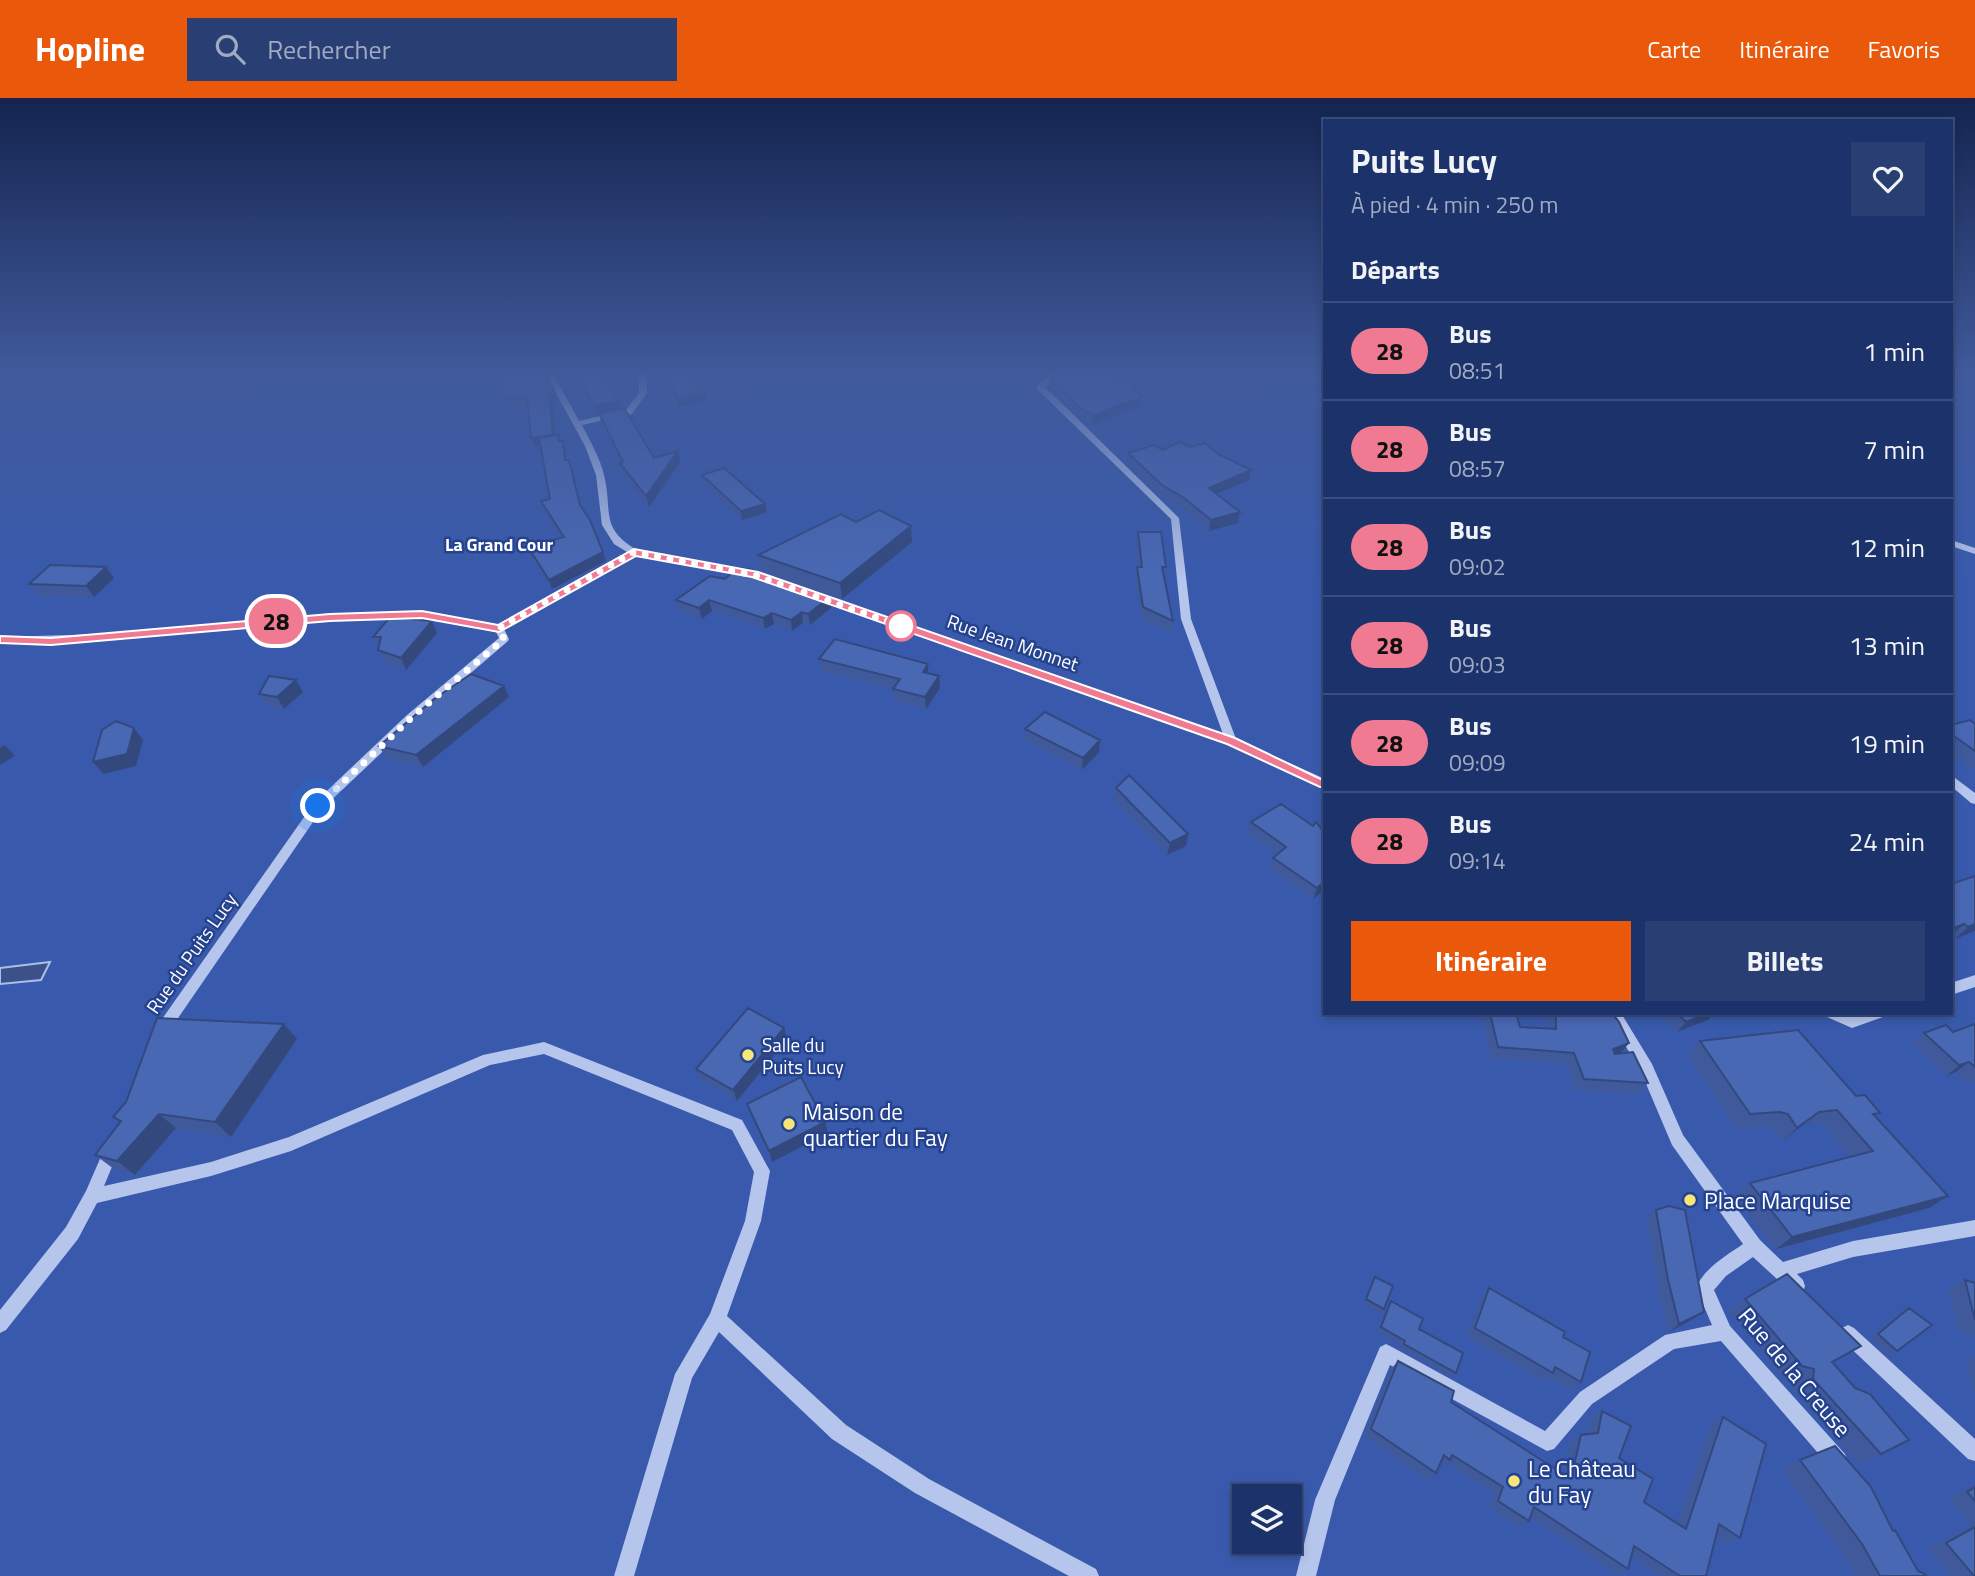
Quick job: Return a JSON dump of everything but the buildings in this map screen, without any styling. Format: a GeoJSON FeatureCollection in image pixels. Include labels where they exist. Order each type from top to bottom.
{"type":"FeatureCollection","features":[{"type":"Feature","properties":{"kind":"street"},"geometry":{"type":"LineString","coordinates":[[586,442],[600,475],[607,525],[617,542],[634,552],[694,561],[767,579]]}},
{"type":"Feature","properties":{"kind":"street"},"geometry":{"type":"LineString","coordinates":[[1097,442],[1175,518],[1186,619],[1231,741]]}},
{"type":"Feature","properties":{"kind":"street"},"geometry":{"type":"LineString","coordinates":[[1953,544],[1975,551]]}},
{"type":"Feature","properties":{"kind":"street"},"geometry":{"type":"LineString","coordinates":[[0,640],[51,642],[330,617],[422,615],[499,628],[634,552]]}},
{"type":"Feature","properties":{"kind":"street","name":"Rue Jean Monnet"},"geometry":{"type":"LineString","coordinates":[[806,593],[1231,741],[1323,783]]}},
{"type":"Feature","properties":{"kind":"street","name":"Rue du Puits Lucy"},"geometry":{"type":"LineString","coordinates":[[156,1042],[161,1030],[318,806],[411,718],[504,639],[499,628]]}},
{"type":"Feature","properties":{"kind":"street"},"geometry":{"type":"LineString","coordinates":[[1953,781],[1975,800]]}},
{"type":"Feature","properties":{"kind":"street"},"geometry":{"type":"LineString","coordinates":[[1953,988],[1975,981]]}},
{"type":"Feature","properties":{"kind":"street"},"geometry":{"type":"LineString","coordinates":[[1614,1015],[1647,1069],[1677,1140],[1754,1246],[1811,1299]]}},
{"type":"Feature","properties":{"kind":"street"},"geometry":{"type":"LineString","coordinates":[[1836,1015],[1852,1022],[1872,1015]]}},
{"type":"Feature","properties":{"kind":"street"},"geometry":{"type":"LineString","coordinates":[[92,1196],[211,1169],[291,1144],[488,1059],[544,1048],[737,1125],[762,1171],[753,1221],[718,1319],[684,1374],[624,1576]]}},
{"type":"Feature","properties":{"kind":"street"},"geometry":{"type":"LineString","coordinates":[[0,1324],[72,1233],[92,1196],[118,1132]]}},
{"type":"Feature","properties":{"kind":"street"},"geometry":{"type":"LineString","coordinates":[[1780,1271],[1853,1249],[1975,1227]]}},
{"type":"Feature","properties":{"kind":"street","name":"Rue de la Creuse"},"geometry":{"type":"LineString","coordinates":[[1754,1246],[1720,1270],[1704,1288],[1724,1332],[1852,1477]]}},
{"type":"Feature","properties":{"kind":"street"},"geometry":{"type":"LineString","coordinates":[[1830,1317],[1975,1452]]}},
{"type":"Feature","properties":{"kind":"street"},"geometry":{"type":"LineString","coordinates":[[718,1319],[839,1432],[922,1486],[1089,1576]]}},
{"type":"Feature","properties":{"kind":"street"},"geometry":{"type":"LineString","coordinates":[[1306,1576],[1325,1500],[1386,1353],[1547,1442],[1586,1398],[1671,1341],[1724,1332]]}},
{"type":"Feature","properties":{"kind":"shaded area"},"geometry":{"type":"Polygon","coordinates":[[[0,442],[1323,442],[1323,1015],[1953,1015],[1953,442],[1975,442],[1975,1576],[0,1576],[0,442]]]}},
{"type":"Feature","properties":{"kind":"shaded area"},"geometry":{"type":"Polygon","coordinates":[[[50,962],[41,980],[0,984],[0,968],[50,962]]]}},
{"type":"Feature","properties":{"kind":"bus line","name":"28"},"geometry":{"type":"LineString","coordinates":[[0,640],[51,642],[330,617],[422,615],[499,628],[634,552],[694,561],[754,575],[1231,741],[1323,783]]}},
{"type":"Feature","properties":{"kind":"place","name":"Salle du Puits Lucy"},"geometry":{"type":"Point","coordinates":[748,1055]}},
{"type":"Feature","properties":{"kind":"place","name":"Maison de quartier du Fay"},"geometry":{"type":"Point","coordinates":[789,1124]}},
{"type":"Feature","properties":{"kind":"place","name":"Place Marquise"},"geometry":{"type":"Point","coordinates":[1690,1200]}},
{"type":"Feature","properties":{"kind":"place","name":"Le Château du Fay"},"geometry":{"type":"Point","coordinates":[1514,1481]}},
{"type":"Feature","properties":{"kind":"district","name":"La Grand Cour"},"geometry":{"type":"Point","coordinates":[499,544]}},
{"type":"Feature","properties":{"kind":"route"},"geometry":{"type":"LineString","coordinates":[[318,806],[411,718],[504,639],[499,628],[634,552],[694,561],[754,575],[901,626]]}}]}
